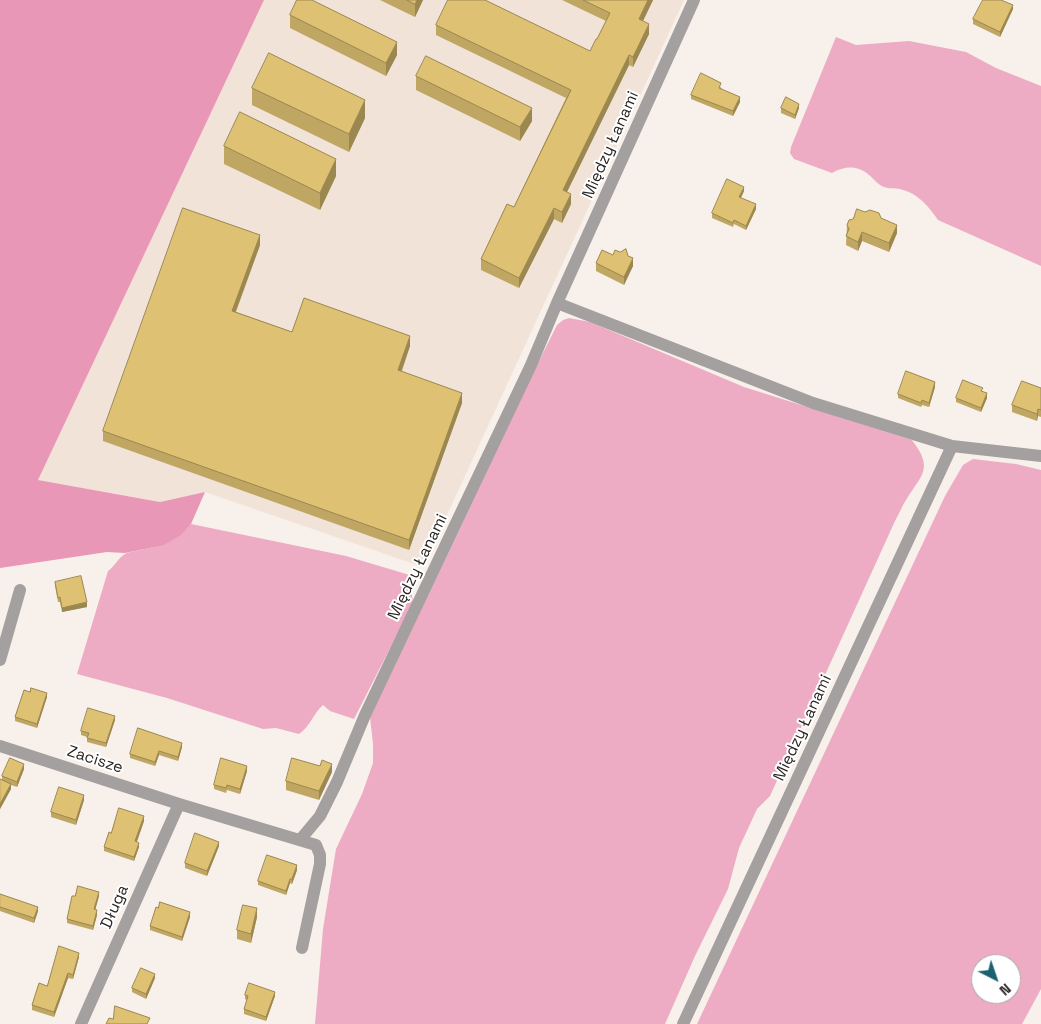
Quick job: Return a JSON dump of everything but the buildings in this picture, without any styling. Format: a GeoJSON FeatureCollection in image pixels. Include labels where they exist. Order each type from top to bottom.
{"type":"FeatureCollection","features":[{"type":"Feature","properties":{"kind":"street","name":"Między Łanami"},"geometry":{"type":"LineString","coordinates":[[300,840],[320,816],[337,782],[365,715],[527,374],[557,303],[694,0]]}},
{"type":"Feature","properties":{"kind":"street"},"geometry":{"type":"LineString","coordinates":[[557,303],[813,403],[952,446],[1041,456]]}},
{"type":"Feature","properties":{"kind":"street","name":"Między Łanami"},"geometry":{"type":"LineString","coordinates":[[682,1024],[952,446]]}},
{"type":"Feature","properties":{"kind":"street"},"geometry":{"type":"LineString","coordinates":[[0,660],[20,590]]}},
{"type":"Feature","properties":{"kind":"street","name":"Zacisze"},"geometry":{"type":"LineString","coordinates":[[0,746],[179,804]]}},
{"type":"Feature","properties":{"kind":"street"},"geometry":{"type":"LineString","coordinates":[[179,804],[316,845],[320,855],[302,948]]}},
{"type":"Feature","properties":{"kind":"street","name":"Długa"},"geometry":{"type":"LineString","coordinates":[[82,1024],[179,804]]}},
{"type":"Feature","properties":{"kind":"shaded area"},"geometry":{"type":"Polygon","coordinates":[[[0,0],[264,0],[38,480],[160,502],[205,492],[191,524],[181,535],[164,545],[125,553],[107,552],[0,568],[0,0]]]}},
{"type":"Feature","properties":{"kind":"shaded area"},"geometry":{"type":"Polygon","coordinates":[[[264,0],[684,0],[423,567],[205,492],[160,502],[38,480],[264,0]]]}},
{"type":"Feature","properties":{"kind":"shaded area"},"geometry":{"type":"Polygon","coordinates":[[[836,37],[856,45],[909,41],[966,52],[996,68],[1041,86],[1041,266],[938,220],[917,197],[900,189],[882,186],[860,169],[846,168],[832,173],[794,159],[790,153],[791,147],[836,37]]]}},
{"type":"Feature","properties":{"kind":"shaded area"},"geometry":{"type":"Polygon","coordinates":[[[569,318],[590,322],[744,387],[912,440],[923,458],[924,465],[921,477],[895,521],[770,796],[757,809],[739,848],[728,889],[695,956],[665,1024],[315,1024],[323,929],[336,849],[362,794],[373,763],[370,717],[532,375],[557,325],[569,318]]]}},
{"type":"Feature","properties":{"kind":"shaded area"},"geometry":{"type":"Polygon","coordinates":[[[973,459],[1016,464],[1041,470],[1041,989],[1022,1024],[697,1024],[945,496],[963,465],[973,459]]]}},
{"type":"Feature","properties":{"kind":"shaded area"},"geometry":{"type":"Polygon","coordinates":[[[191,524],[346,556],[413,576],[410,583],[413,603],[354,719],[330,711],[323,705],[306,728],[299,734],[276,728],[263,729],[167,698],[77,674],[108,571],[125,554],[164,544],[175,538],[191,524]]]}}]}
